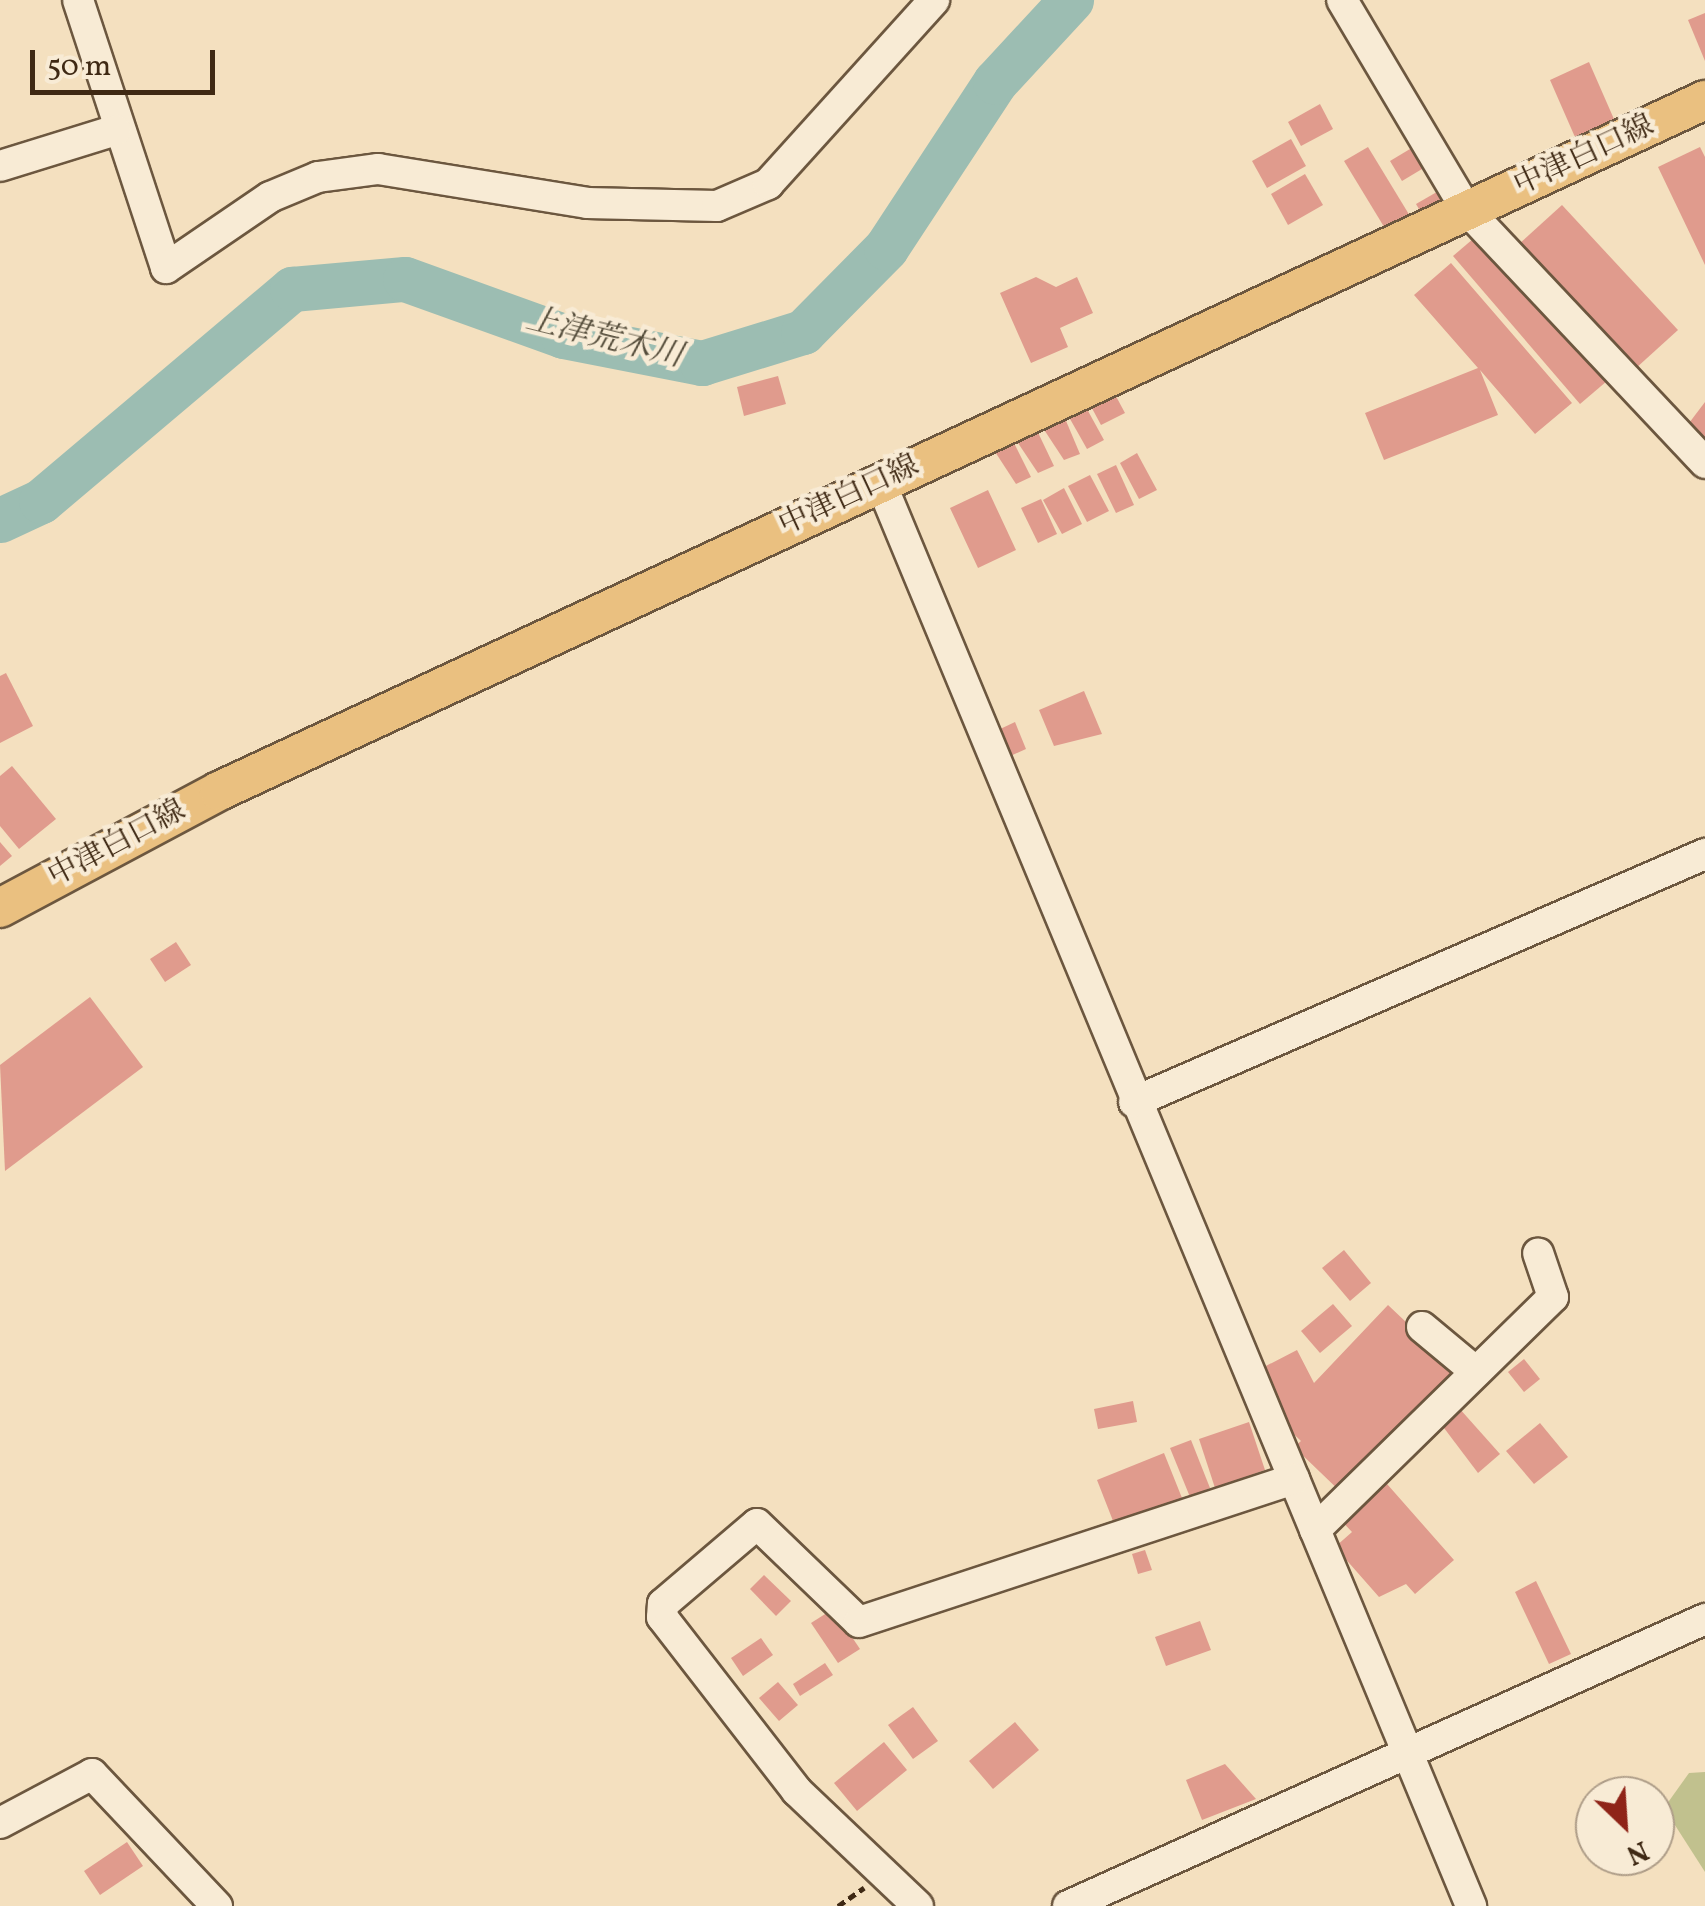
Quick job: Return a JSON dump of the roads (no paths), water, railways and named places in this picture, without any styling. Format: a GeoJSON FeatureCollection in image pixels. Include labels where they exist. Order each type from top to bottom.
{"type":"FeatureCollection","features":[{"type":"Feature","properties":{"kind":"main road","name":"中津白口線"},"geometry":{"type":"LineString","coordinates":[[0,908],[219,791],[1705,100]]}},
{"type":"Feature","properties":{"kind":"street"},"geometry":{"type":"LineString","coordinates":[[78,0],[116,130],[166,268],[270,197],[318,177],[378,169],[587,203],[717,206],[768,184],[934,0]]}},
{"type":"Feature","properties":{"kind":"street"},"geometry":{"type":"LineString","coordinates":[[1342,0],[1466,209],[1705,463]]}},
{"type":"Feature","properties":{"kind":"street"},"geometry":{"type":"LineString","coordinates":[[0,166],[116,130]]}},
{"type":"Feature","properties":{"kind":"street"},"geometry":{"type":"LineString","coordinates":[[880,481],[1134,1102],[1471,1906]]}},
{"type":"Feature","properties":{"kind":"street"},"geometry":{"type":"LineString","coordinates":[[1134,1102],[1705,854]]}},
{"type":"Feature","properties":{"kind":"street"},"geometry":{"type":"LineString","coordinates":[[1315,1530],[1553,1297],[1538,1253]]}},
{"type":"Feature","properties":{"kind":"street"},"geometry":{"type":"LineString","coordinates":[[1422,1327],[1476,1372]]}},
{"type":"Feature","properties":{"kind":"street"},"geometry":{"type":"LineString","coordinates":[[918,1906],[797,1791],[662,1616],[663,1604],[757,1524],[859,1622],[1294,1479]]}},
{"type":"Feature","properties":{"kind":"street"},"geometry":{"type":"LineString","coordinates":[[1068,1906],[1705,1619]]}},
{"type":"Feature","properties":{"kind":"street"},"geometry":{"type":"LineString","coordinates":[[0,1822],[92,1774],[217,1906]]}},
{"type":"Feature","properties":{"kind":"waterway","name":"上津荒木川"},"geometry":{"type":"LineString","coordinates":[[0,520],[41,501],[292,289],[405,279],[563,336],[702,363],[803,332],[886,248],[995,82],[1071,0]]}}]}
